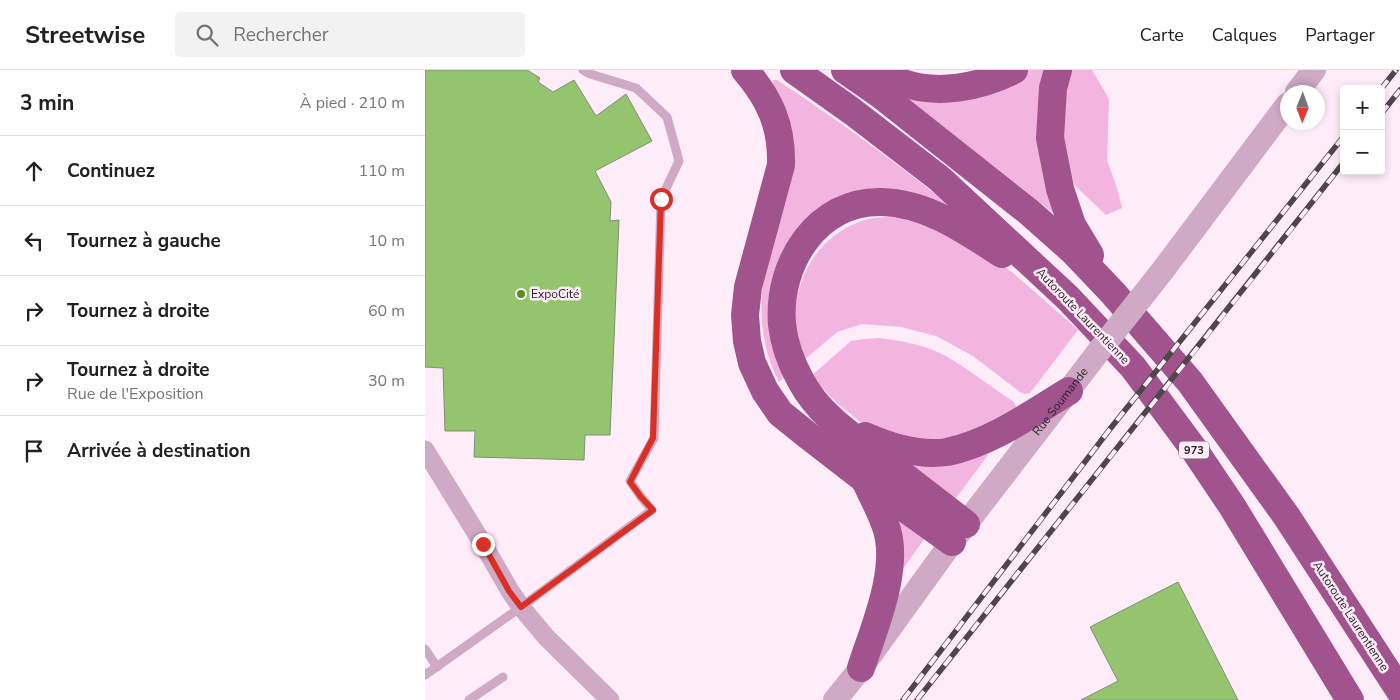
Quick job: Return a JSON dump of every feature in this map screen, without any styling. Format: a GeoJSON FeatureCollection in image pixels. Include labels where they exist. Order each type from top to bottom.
{"type":"FeatureCollection","features":[{"type":"Feature","properties":{"kind":"highway"},"geometry":{"type":"LineString","coordinates":[[745,70],[759,87],[772,111],[778,127],[781,146],[781,165],[748,286],[745,315],[747,341],[753,363],[765,391],[781,412],[864,479],[959,533]]}},
{"type":"Feature","properties":{"kind":"highway","name":"Autoroute Laurentienne"},"geometry":{"type":"LineString","coordinates":[[794,70],[853,112],[940,179],[1069,298],[1133,367],[1193,448],[1232,506],[1350,700]]}},
{"type":"Feature","properties":{"kind":"highway","name":"Autoroute Laurentienne"},"geometry":{"type":"LineString","coordinates":[[845,70],[881,94],[1029,212],[1074,252],[1113,293],[1191,382],[1287,517],[1400,691]]}},
{"type":"Feature","properties":{"kind":"highway"},"geometry":{"type":"LineString","coordinates":[[875,70],[901,82],[919,87],[942,89],[969,86],[999,77],[1014,70]]}},
{"type":"Feature","properties":{"kind":"highway"},"geometry":{"type":"LineString","coordinates":[[1058,70],[1053,88],[1050,138],[1060,189],[1072,225],[1113,293]]}},
{"type":"Feature","properties":{"kind":"highway"},"geometry":{"type":"LineString","coordinates":[[959,533],[834,422],[813,400],[801,383],[791,363],[782,323],[782,298],[789,273],[799,249],[814,230],[831,215],[852,206],[881,202],[904,205],[925,210],[968,232],[1069,298]]}},
{"type":"Feature","properties":{"kind":"highway"},"geometry":{"type":"LineString","coordinates":[[834,422],[899,448],[924,452],[946,452],[995,435],[1069,391]]}},
{"type":"Feature","properties":{"kind":"highway"},"geometry":{"type":"LineString","coordinates":[[861,668],[889,579],[890,556],[887,530],[864,479]]}},
{"type":"Feature","properties":{"kind":"street"},"geometry":{"type":"LineString","coordinates":[[1302,85],[1314,70]]}},
{"type":"Feature","properties":{"kind":"street","name":"Rue Soumande"},"geometry":{"type":"LineString","coordinates":[[835,700],[861,668],[959,533],[1163,270],[1280,114]]}},
{"type":"Feature","properties":{"kind":"street"},"geometry":{"type":"LineString","coordinates":[[425,450],[483,544],[509,591],[546,637],[610,700]]}},
{"type":"Feature","properties":{"kind":"lane"},"geometry":{"type":"LineString","coordinates":[[425,675],[653,510],[630,482],[653,438],[661,199],[679,161],[667,116],[636,88],[590,74],[583,70]]}},
{"type":"Feature","properties":{"kind":"lane"},"geometry":{"type":"LineString","coordinates":[[425,649],[437,666]]}},
{"type":"Feature","properties":{"kind":"lane"},"geometry":{"type":"LineString","coordinates":[[469,700],[503,676]]}},
{"type":"Feature","properties":{"kind":"shaded area"},"geometry":{"type":"Polygon","coordinates":[[[1029,70],[1053,70],[1057,209],[1052,212],[896,90],[1020,77],[1029,70]]]}},
{"type":"Feature","properties":{"kind":"shaded area"},"geometry":{"type":"Polygon","coordinates":[[[1068,70],[1092,70],[1109,99],[1107,160],[1122,208],[1106,215],[1069,180],[1059,104],[1068,70]]]}},
{"type":"Feature","properties":{"kind":"shaded area"},"geometry":{"type":"Polygon","coordinates":[[[773,80],[777,80],[803,97],[854,133],[976,226],[931,203],[801,230],[785,377],[779,382],[768,355],[762,314],[773,80]]]}},
{"type":"Feature","properties":{"kind":"shaded area"},"geometry":{"type":"Polygon","coordinates":[[[896,217],[920,220],[975,246],[1012,272],[1078,330],[1030,393],[1020,392],[973,356],[936,336],[901,327],[862,324],[837,332],[804,360],[797,342],[795,312],[798,293],[804,275],[813,259],[824,245],[838,233],[854,224],[873,218],[896,217]]]}},
{"type":"Feature","properties":{"kind":"shaded area"},"geometry":{"type":"Polygon","coordinates":[[[879,338],[922,346],[946,356],[1014,402],[1018,410],[994,426],[936,442],[881,434],[858,420],[837,403],[811,376],[851,341],[879,338]]]}},
{"type":"Feature","properties":{"kind":"shaded area"},"geometry":{"type":"Polygon","coordinates":[[[985,452],[988,455],[956,498],[952,500],[894,456],[985,452]]]}},
{"type":"Feature","properties":{"kind":"shaded area"},"geometry":{"type":"Polygon","coordinates":[[[895,511],[925,538],[899,574],[895,511]]]}},
{"type":"Feature","properties":{"kind":"building","name":"ExpoCité"},"geometry":{"type":"Polygon","coordinates":[[[425,70],[527,70],[540,78],[538,82],[553,92],[574,80],[596,116],[626,94],[652,141],[595,171],[611,202],[610,221],[619,220],[610,435],[585,435],[584,460],[474,457],[475,431],[445,431],[443,368],[425,367],[425,70]]]}},
{"type":"Feature","properties":{"kind":"building"},"geometry":{"type":"Polygon","coordinates":[[[1178,582],[1238,700],[1081,700],[1118,681],[1090,627],[1178,582]]]}},
{"type":"Feature","properties":{"kind":"railway"},"geometry":{"type":"LineString","coordinates":[[1384,85],[1396,70]]}},
{"type":"Feature","properties":{"kind":"railway"},"geometry":{"type":"LineString","coordinates":[[1385,109],[1400,90]]}},
{"type":"Feature","properties":{"kind":"railway"},"geometry":{"type":"LineString","coordinates":[[903,700],[1110,429],[1340,141]]}},
{"type":"Feature","properties":{"kind":"railway"},"geometry":{"type":"LineString","coordinates":[[917,700],[1340,167]]}},
{"type":"Feature","properties":{"kind":"place","name":"ExpoCité"},"geometry":{"type":"Point","coordinates":[521,294]}},
{"type":"Feature","properties":{"kind":"route"},"geometry":{"type":"LineString","coordinates":[[483,544],[509,591],[521,607],[653,510],[630,482],[653,438],[661,199]]}}]}
